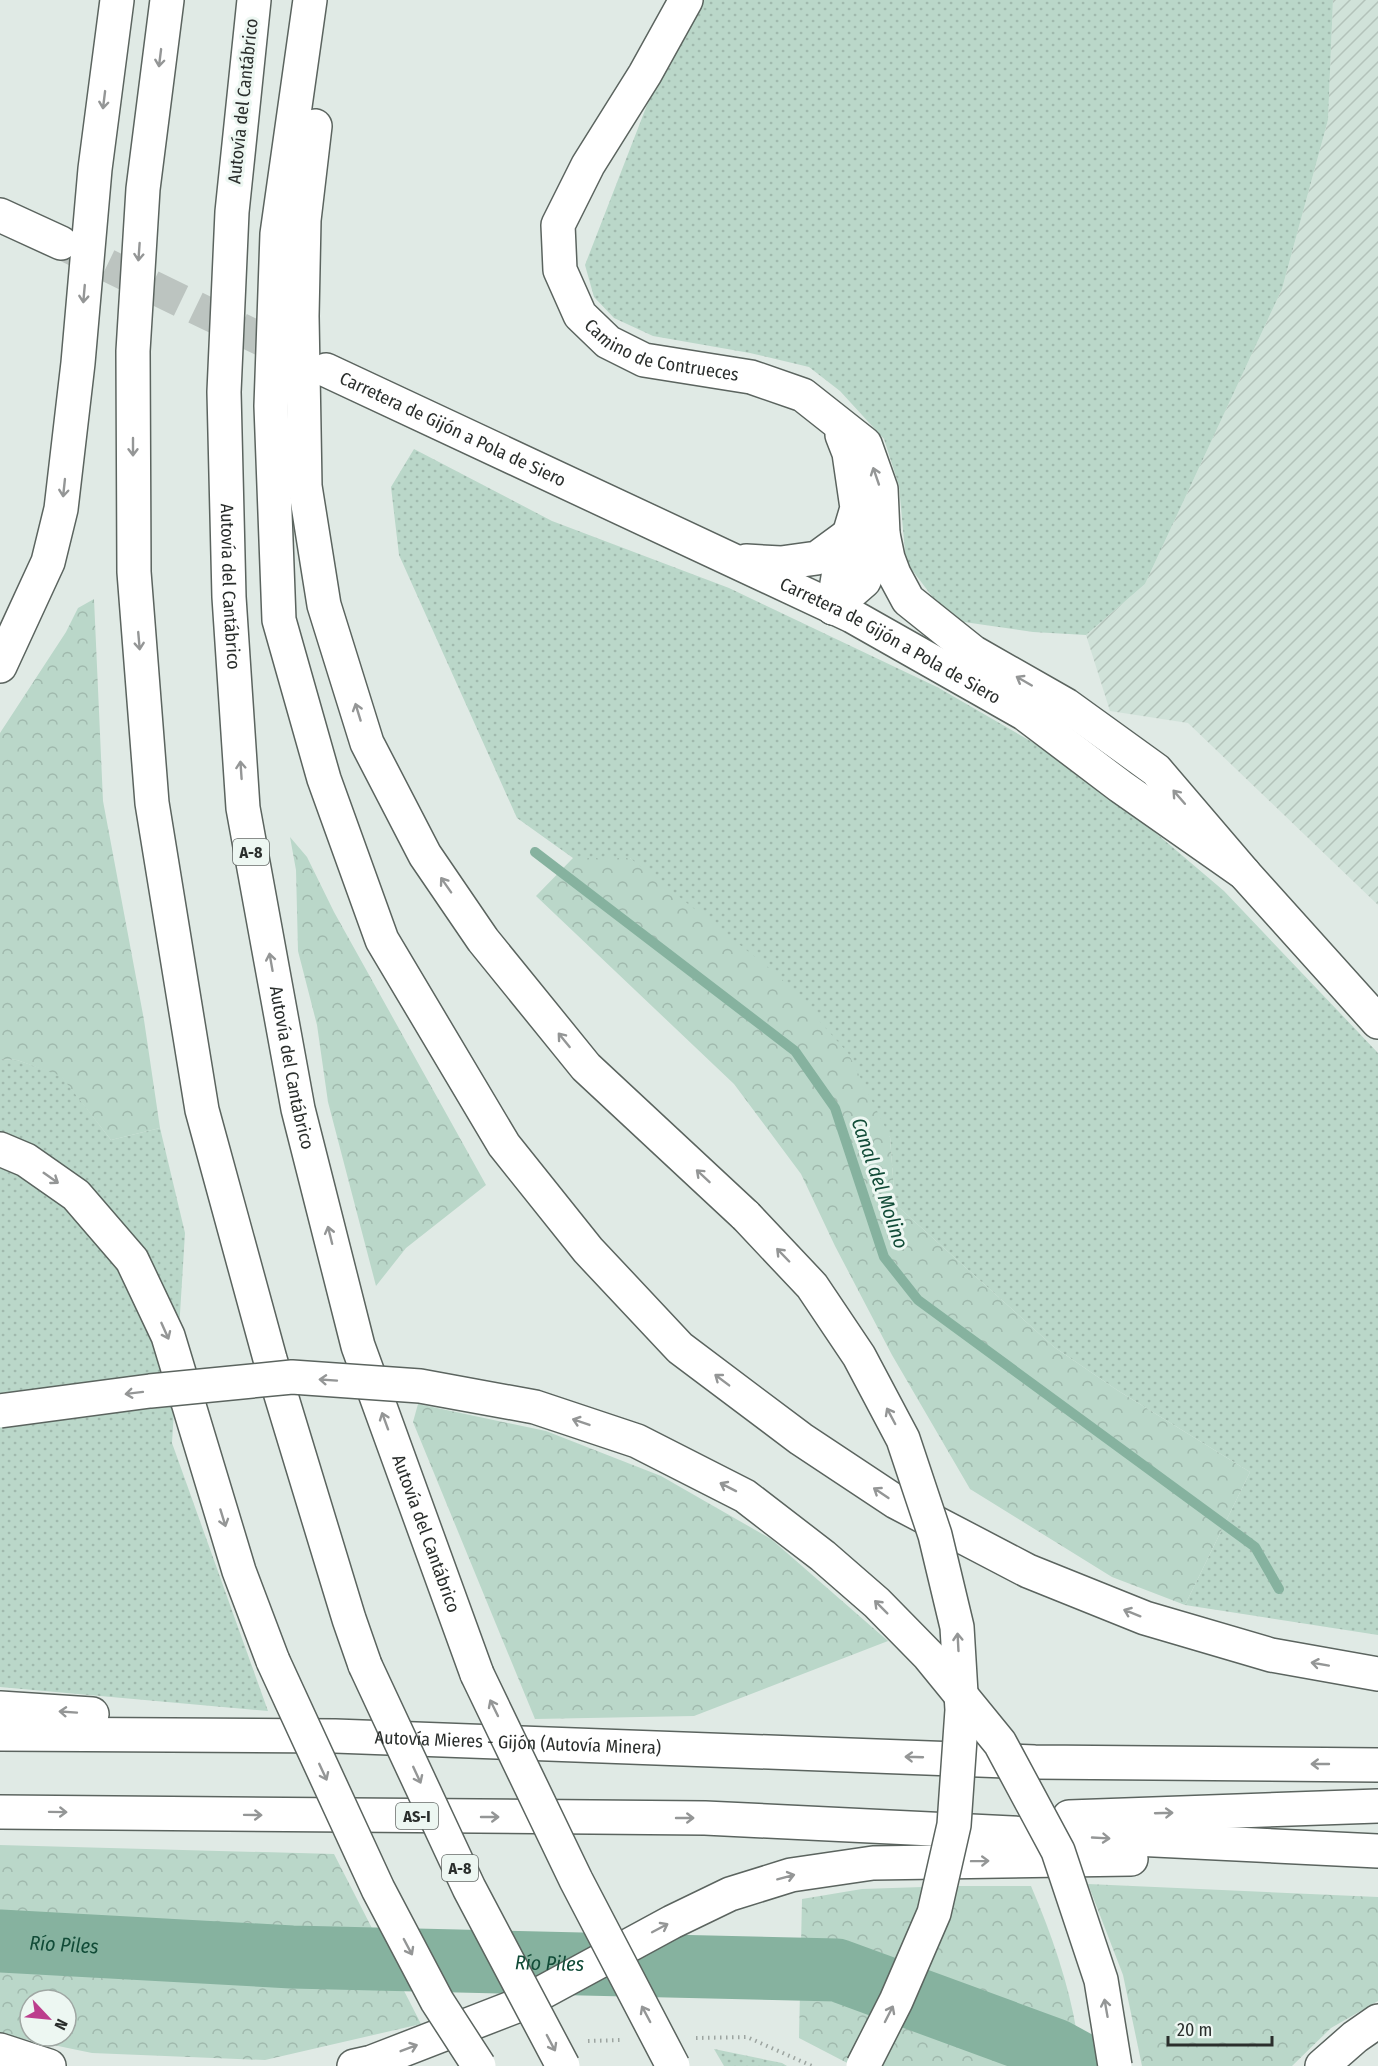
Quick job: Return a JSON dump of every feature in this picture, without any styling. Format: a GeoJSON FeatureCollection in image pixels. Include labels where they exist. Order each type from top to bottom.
{"type":"FeatureCollection","features":[{"type":"Feature","properties":{"kind":"main road"},"geometry":{"type":"LineString","coordinates":[[0,666],[48,562],[61,509],[78,363],[95,168],[117,0]]}},
{"type":"Feature","properties":{"kind":"main road","name":"A-8"},"geometry":{"type":"LineString","coordinates":[[167,0],[143,189],[133,351],[134,572],[152,803],[202,1110],[270,1359],[365,1665],[469,1888],[563,2066]]}},
{"type":"Feature","properties":{"kind":"main road","name":"Autovía del Cantábrico"},"geometry":{"type":"LineString","coordinates":[[254,0],[232,212],[224,392],[229,597],[243,808],[298,1108],[358,1346],[477,1674],[576,1880],[673,2066]]}},
{"type":"Feature","properties":{"kind":"main road"},"geometry":{"type":"LineString","coordinates":[[310,0],[277,234],[271,406],[279,620],[324,779],[382,940],[504,1145],[588,1250],[680,1348],[801,1439],[896,1502],[1028,1571],[1145,1618],[1271,1655],[1378,1674]]}},
{"type":"Feature","properties":{"kind":"main road"},"geometry":{"type":"LineString","coordinates":[[330,0],[304,220],[302,316],[305,486],[324,605],[367,743],[425,855],[483,940],[586,1067],[746,1216],[812,1286],[859,1356],[903,1439],[935,1535],[957,1627],[962,1710],[954,1825],[934,1913],[896,2001],[863,2066]]}},
{"type":"Feature","properties":{"kind":"main road","name":"Camino de Contrueces"},"geometry":{"type":"LineString","coordinates":[[686,0],[645,74],[588,165],[558,225],[561,270],[580,315],[608,342],[644,360],[751,377],[803,395],[865,444],[880,489],[883,534]]}},
{"type":"Feature","properties":{"kind":"main road"},"geometry":{"type":"LineString","coordinates":[[0,215],[61,243]]}},
{"type":"Feature","properties":{"kind":"main road","name":"Carretera de Gijón a Pola de Siero"},"geometry":{"type":"LineString","coordinates":[[326,370],[852,616],[1025,714],[1120,786],[1244,873],[1378,1022]]}},
{"type":"Feature","properties":{"kind":"main road"},"geometry":{"type":"LineString","coordinates":[[833,608],[840,565],[857,508],[849,453],[837,422]]}},
{"type":"Feature","properties":{"kind":"main road"},"geometry":{"type":"LineString","coordinates":[[833,608],[864,581],[883,534]]}},
{"type":"Feature","properties":{"kind":"main road"},"geometry":{"type":"LineString","coordinates":[[883,534],[894,574],[908,600],[973,652],[1066,705],[1156,770],[1244,873]]}},
{"type":"Feature","properties":{"kind":"main road"},"geometry":{"type":"LineString","coordinates":[[732,561],[782,563],[817,558],[847,536]]}},
{"type":"Feature","properties":{"kind":"main road"},"geometry":{"type":"LineString","coordinates":[[0,1149],[26,1160],[76,1195],[132,1260],[168,1336],[239,1571],[273,1661],[378,1890],[437,2001],[479,2066]]}},
{"type":"Feature","properties":{"kind":"main road"},"geometry":{"type":"LineString","coordinates":[[0,1411],[150,1391],[292,1377],[420,1386],[535,1407],[626,1437],[745,1496],[823,1556],[877,1603],[928,1656],[1000,1743],[1058,1851],[1101,1980],[1115,2066]]}},
{"type":"Feature","properties":{"kind":"main road"},"geometry":{"type":"LineString","coordinates":[[0,1708],[72,1712],[335,1736]]}},
{"type":"Feature","properties":{"kind":"main road","name":"Autovía Mieres - Gijón (Autovía Minera)"},"geometry":{"type":"LineString","coordinates":[[0,1734],[335,1736],[1035,1762]]}},
{"type":"Feature","properties":{"kind":"main road"},"geometry":{"type":"LineString","coordinates":[[1035,1762],[1378,1765]]}},
{"type":"Feature","properties":{"kind":"main road"},"geometry":{"type":"LineString","coordinates":[[1035,1762],[1378,1800]]}},
{"type":"Feature","properties":{"kind":"main road"},"geometry":{"type":"LineString","coordinates":[[833,1825],[1378,1806]]}},
{"type":"Feature","properties":{"kind":"main road","name":"AS-I"},"geometry":{"type":"LineString","coordinates":[[0,1812],[705,1818],[833,1825]]}},
{"type":"Feature","properties":{"kind":"main road"},"geometry":{"type":"LineString","coordinates":[[833,1825],[1378,1852]]}},
{"type":"Feature","properties":{"kind":"main road"},"geometry":{"type":"LineString","coordinates":[[354,2066],[372,2062],[519,2005],[672,1922],[730,1894],[791,1875],[873,1863],[1109,1860],[1378,1852]]}},
{"type":"Feature","properties":{"kind":"main road"},"geometry":{"type":"LineString","coordinates":[[1322,2066],[1355,2037],[1378,2021]]}},
{"type":"Feature","properties":{"kind":"main road"},"geometry":{"type":"LineString","coordinates":[[0,2049],[49,2066]]}},
{"type":"Feature","properties":{"kind":"shaded area"},"geometry":{"type":"Polygon","coordinates":[[[1333,0],[1378,0],[1378,905],[1188,723],[1110,711],[1086,635],[1145,584],[1282,289],[1328,120],[1333,0]]]}},
{"type":"Feature","properties":{"kind":"green space"},"geometry":{"type":"Polygon","coordinates":[[[704,0],[1333,0],[1328,120],[1282,289],[1145,584],[1086,635],[1033,632],[950,620],[906,562],[899,486],[884,439],[840,391],[809,367],[750,353],[653,336],[614,318],[594,297],[585,265],[647,105],[704,0]]]}},
{"type":"Feature","properties":{"kind":"green space"},"geometry":{"type":"Polygon","coordinates":[[[414,449],[552,521],[729,588],[937,687],[1084,772],[1224,891],[1378,1053],[1378,1635],[1185,1605],[1250,1472],[1117,1390],[1054,1347],[895,1204],[890,1137],[630,858],[573,858],[517,818],[399,555],[391,487],[414,449]]]}},
{"type":"Feature","properties":{"kind":"green space"},"geometry":{"type":"Polygon","coordinates":[[[94,599],[103,801],[144,1020],[160,1128],[111,1140],[61,1076],[17,1060],[0,1059],[0,733],[66,632],[78,608],[94,599]]]}},
{"type":"Feature","properties":{"kind":"green space"},"geometry":{"type":"Polygon","coordinates":[[[290,837],[307,857],[334,912],[486,1185],[406,1248],[376,1286],[328,1102],[317,1025],[298,951],[296,870],[290,837]]]}},
{"type":"Feature","properties":{"kind":"green space"},"geometry":{"type":"Polygon","coordinates":[[[573,858],[630,858],[778,975],[848,1053],[890,1137],[895,1204],[1054,1347],[1117,1390],[1250,1472],[1185,1605],[1112,1577],[970,1489],[892,1355],[835,1246],[801,1174],[734,1084],[536,896],[573,858]]]}},
{"type":"Feature","properties":{"kind":"green space"},"geometry":{"type":"Polygon","coordinates":[[[0,1059],[17,1060],[61,1075],[111,1140],[160,1128],[185,1233],[172,1443],[268,1711],[0,1687],[0,1059]]]}},
{"type":"Feature","properties":{"kind":"green space"},"geometry":{"type":"Polygon","coordinates":[[[418,1404],[546,1431],[661,1476],[771,1539],[888,1641],[694,1716],[535,1719],[413,1422],[418,1404]]]}},
{"type":"Feature","properties":{"kind":"green space"},"geometry":{"type":"Polygon","coordinates":[[[0,1845],[334,1854],[421,2024],[265,2060],[92,2053],[68,2048],[78,2048],[78,1988],[18,1988],[18,2038],[0,2034],[0,1845]]]}},
{"type":"Feature","properties":{"kind":"green space"},"geometry":{"type":"Polygon","coordinates":[[[1088,1884],[1378,1897],[1378,2001],[1331,2028],[1292,2066],[1142,2066],[1123,1975],[1088,1884]]]}},
{"type":"Feature","properties":{"kind":"green space"},"geometry":{"type":"Polygon","coordinates":[[[1031,1886],[1063,1974],[1074,2020],[1081,2066],[853,2066],[799,2038],[802,1899],[862,1889],[1031,1886]]]}},
{"type":"Feature","properties":{"kind":"green space"},"geometry":{"type":"Polygon","coordinates":[[[714,2049],[782,2063],[787,2066],[724,2066],[714,2049]]]}},
{"type":"Feature","properties":{"kind":"waterway","name":"Canal del Molino"},"geometry":{"type":"LineString","coordinates":[[535,852],[795,1051],[835,1108],[884,1257],[918,1300],[1255,1547],[1279,1589]]}},
{"type":"Feature","properties":{"kind":"waterway","name":"Río Piles"},"geometry":{"type":"LineString","coordinates":[[0,1941],[292,1957],[837,1970],[1055,2050],[1084,2066]]}},
{"type":"Feature","properties":{"kind":"tunnel"},"geometry":{"type":"LineString","coordinates":[[63,244],[298,357]]}}]}
